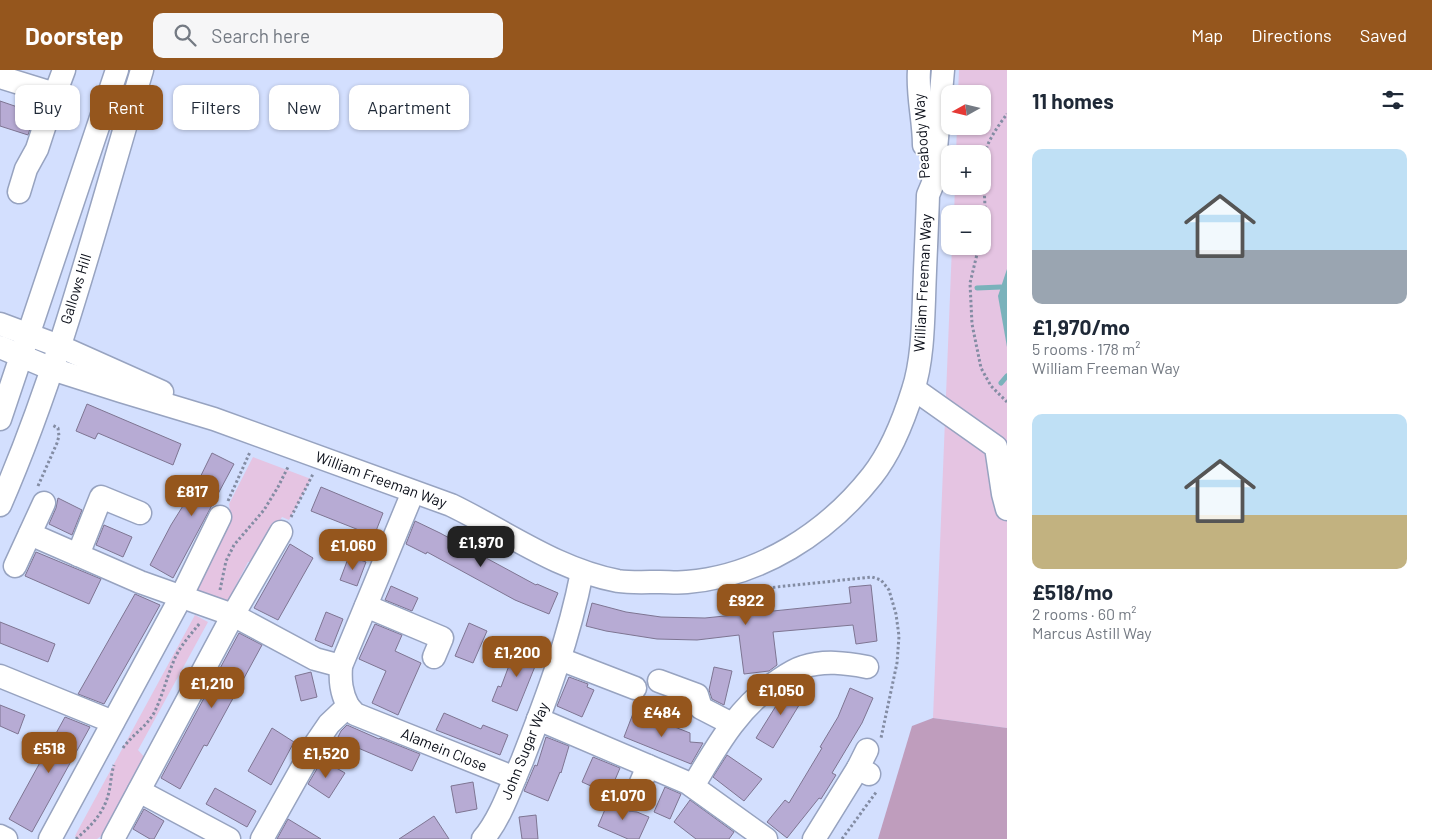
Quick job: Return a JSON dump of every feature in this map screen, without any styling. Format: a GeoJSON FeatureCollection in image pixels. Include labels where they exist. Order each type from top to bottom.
{"type":"FeatureCollection","features":[{"type":"Feature","properties":{"kind":"street"},"geometry":{"type":"LineString","coordinates":[[58,85],[64,70]]}},
{"type":"Feature","properties":{"kind":"street","name":"Gallows Hill"},"geometry":{"type":"LineString","coordinates":[[0,419],[117,70]]}},
{"type":"Feature","properties":{"kind":"street","name":"Gallows Hill"},"geometry":{"type":"LineString","coordinates":[[0,505],[16,469],[52,369],[142,70]]}},
{"type":"Feature","properties":{"kind":"street","name":"Peabody Way"},"geometry":{"type":"LineString","coordinates":[[920,70],[918,83],[924,126],[923,181],[928,196]]}},
{"type":"Feature","properties":{"kind":"street","name":"Peabody Way"},"geometry":{"type":"LineString","coordinates":[[928,196],[933,183],[943,70]]}},
{"type":"Feature","properties":{"kind":"street"},"geometry":{"type":"LineString","coordinates":[[0,77],[26,85]]}},
{"type":"Feature","properties":{"kind":"street"},"geometry":{"type":"LineString","coordinates":[[19,192],[26,169],[37,149],[44,130]]}},
{"type":"Feature","properties":{"kind":"street","name":"William Freeman Way"},"geometry":{"type":"LineString","coordinates":[[214,419],[460,509],[548,557],[582,572],[620,581],[686,582],[727,575],[770,560],[810,535],[835,514],[872,476],[894,438],[914,389],[922,339],[928,196]]}},
{"type":"Feature","properties":{"kind":"street"},"geometry":{"type":"LineString","coordinates":[[0,324],[30,334],[130,376],[214,419]]}},
{"type":"Feature","properties":{"kind":"street"},"geometry":{"type":"LineString","coordinates":[[0,347],[52,369],[214,419]]}},
{"type":"Feature","properties":{"kind":"street"},"geometry":{"type":"LineString","coordinates":[[914,389],[996,447],[1002,494],[1007,509]]}},
{"type":"Feature","properties":{"kind":"street"},"geometry":{"type":"LineString","coordinates":[[262,839],[316,743],[329,724],[348,706],[340,680],[342,666],[413,492]]}},
{"type":"Feature","properties":{"kind":"street"},"geometry":{"type":"LineString","coordinates":[[78,554],[101,498],[140,513]]}},
{"type":"Feature","properties":{"kind":"street"},"geometry":{"type":"LineString","coordinates":[[15,566],[44,503]]}},
{"type":"Feature","properties":{"kind":"street"},"geometry":{"type":"LineString","coordinates":[[50,839],[181,597],[220,517]]}},
{"type":"Feature","properties":{"kind":"street"},"geometry":{"type":"LineString","coordinates":[[113,839],[233,614],[281,532]]}},
{"type":"Feature","properties":{"kind":"street"},"geometry":{"type":"LineString","coordinates":[[30,534],[140,582],[233,614],[315,659],[342,666]]}},
{"type":"Feature","properties":{"kind":"street","name":"John Sugar Way"},"geometry":{"type":"LineString","coordinates":[[485,839],[500,811],[514,778],[560,659],[572,618],[582,572]]}},
{"type":"Feature","properties":{"kind":"street"},"geometry":{"type":"LineString","coordinates":[[366,606],[442,638],[434,658]]}},
{"type":"Feature","properties":{"kind":"street"},"geometry":{"type":"LineString","coordinates":[[560,659],[635,688]]}},
{"type":"Feature","properties":{"kind":"street"},"geometry":{"type":"LineString","coordinates":[[693,786],[732,724],[771,685],[805,666],[836,662],[867,667]]}},
{"type":"Feature","properties":{"kind":"street"},"geometry":{"type":"LineString","coordinates":[[0,676],[113,722]]}},
{"type":"Feature","properties":{"kind":"street"},"geometry":{"type":"LineString","coordinates":[[659,681],[697,695],[701,708],[732,724]]}},
{"type":"Feature","properties":{"kind":"street","name":"Alamein Close"},"geometry":{"type":"LineString","coordinates":[[348,706],[355,714],[514,778]]}},
{"type":"Feature","properties":{"kind":"street"},"geometry":{"type":"LineString","coordinates":[[538,719],[693,786],[766,839]]}},
{"type":"Feature","properties":{"kind":"street"},"geometry":{"type":"LineString","coordinates":[[814,839],[864,764]]}},
{"type":"Feature","properties":{"kind":"street"},"geometry":{"type":"LineString","coordinates":[[634,799],[648,766]]}},
{"type":"Feature","properties":{"kind":"street"},"geometry":{"type":"LineString","coordinates":[[139,791],[229,839]]}},
{"type":"Feature","properties":{"kind":"street"},"geometry":{"type":"LineString","coordinates":[[0,836],[6,839]]}},
{"type":"Feature","properties":{"kind":"path"},"geometry":{"type":"LineString","coordinates":[[985,205],[984,158],[991,140],[1007,114]]}},
{"type":"Feature","properties":{"kind":"path"},"geometry":{"type":"LineString","coordinates":[[977,255],[970,283],[972,324],[981,368],[991,386],[1007,402]]}},
{"type":"Feature","properties":{"kind":"path"},"geometry":{"type":"LineString","coordinates":[[122,750],[153,714],[181,648],[212,607],[220,588],[226,561],[234,545],[272,499],[295,448]]}},
{"type":"Feature","properties":{"kind":"path"},"geometry":{"type":"LineString","coordinates":[[220,517],[250,452]]}},
{"type":"Feature","properties":{"kind":"path"},"geometry":{"type":"LineString","coordinates":[[281,532],[290,520],[315,471],[306,468]]}},
{"type":"Feature","properties":{"kind":"path"},"geometry":{"type":"LineString","coordinates":[[76,839],[90,828],[102,811],[116,761]]}},
{"type":"Feature","properties":{"kind":"path"},"geometry":{"type":"LineString","coordinates":[[842,839],[876,793],[877,782],[864,764]]}},
{"type":"Feature","properties":{"kind":"shaded area"},"geometry":{"type":"Polygon","coordinates":[[[959,70],[1007,70],[1007,728],[933,718],[952,255],[991,255],[991,205],[954,205],[955,195],[991,195],[991,145],[956,145],[957,135],[991,135],[991,85],[958,85],[959,70]]]}},
{"type":"Feature","properties":{"kind":"shaded area"},"geometry":{"type":"Polygon","coordinates":[[[1007,269],[1007,347],[998,296],[1007,269]]]}},
{"type":"Feature","properties":{"kind":"shaded area"},"geometry":{"type":"Polygon","coordinates":[[[253,457],[311,479],[289,520],[282,517],[272,534],[265,535],[259,547],[262,554],[257,561],[248,562],[234,589],[238,595],[234,604],[190,588],[231,519],[229,504],[253,457]]]}},
{"type":"Feature","properties":{"kind":"shaded area"},"geometry":{"type":"Polygon","coordinates":[[[195,615],[208,622],[138,750],[146,759],[103,837],[101,836],[97,839],[77,839],[75,836],[77,832],[195,615]]]}},
{"type":"Feature","properties":{"kind":"shaded area"},"geometry":{"type":"Polygon","coordinates":[[[933,718],[1007,728],[1007,839],[878,839],[912,726],[933,718]]]}},
{"type":"Feature","properties":{"kind":"building"},"geometry":{"type":"Polygon","coordinates":[[[0,101],[15,106],[15,130],[30,130],[28,135],[0,126],[0,101]]]}},
{"type":"Feature","properties":{"kind":"building"},"geometry":{"type":"Polygon","coordinates":[[[87,404],[181,444],[173,465],[98,433],[95,439],[76,431],[87,404]]]}},
{"type":"Feature","properties":{"kind":"building"},"geometry":{"type":"Polygon","coordinates":[[[212,453],[234,464],[173,578],[150,565],[171,525],[186,501],[188,502],[212,453]]]}},
{"type":"Feature","properties":{"kind":"building"},"geometry":{"type":"Polygon","coordinates":[[[321,487],[383,513],[374,536],[311,511],[321,487]]]}},
{"type":"Feature","properties":{"kind":"building"},"geometry":{"type":"Polygon","coordinates":[[[58,498],[82,510],[72,535],[49,524],[58,498]]]}},
{"type":"Feature","properties":{"kind":"building"},"geometry":{"type":"Polygon","coordinates":[[[415,521],[536,585],[558,593],[549,614],[515,600],[427,552],[426,554],[406,544],[415,521]]]}},
{"type":"Feature","properties":{"kind":"building"},"geometry":{"type":"Polygon","coordinates":[[[104,525],[132,537],[123,557],[96,545],[104,525]]]}},
{"type":"Feature","properties":{"kind":"building"},"geometry":{"type":"Polygon","coordinates":[[[290,544],[313,558],[278,620],[254,608],[290,544]]]}},
{"type":"Feature","properties":{"kind":"building"},"geometry":{"type":"Polygon","coordinates":[[[36,552],[101,579],[89,604],[25,576],[36,552]]]}},
{"type":"Feature","properties":{"kind":"building"},"geometry":{"type":"Polygon","coordinates":[[[349,556],[366,562],[357,586],[340,580],[349,556]]]}},
{"type":"Feature","properties":{"kind":"building"},"geometry":{"type":"Polygon","coordinates":[[[871,585],[877,641],[856,644],[853,625],[773,632],[777,665],[769,671],[744,674],[739,635],[697,640],[657,639],[586,626],[592,603],[626,612],[661,617],[705,618],[851,603],[849,587],[871,585]]]}},
{"type":"Feature","properties":{"kind":"building"},"geometry":{"type":"Polygon","coordinates":[[[391,586],[418,598],[412,611],[385,600],[391,586]]]}},
{"type":"Feature","properties":{"kind":"building"},"geometry":{"type":"Polygon","coordinates":[[[135,594],[160,605],[104,704],[78,694],[135,594]]]}},
{"type":"Feature","properties":{"kind":"building"},"geometry":{"type":"Polygon","coordinates":[[[326,612],[343,619],[332,647],[315,640],[326,612]]]}},
{"type":"Feature","properties":{"kind":"building"},"geometry":{"type":"Polygon","coordinates":[[[0,622],[55,644],[48,662],[0,643],[0,622]]]}},
{"type":"Feature","properties":{"kind":"building"},"geometry":{"type":"Polygon","coordinates":[[[469,623],[487,631],[473,663],[455,656],[469,623]]]}},
{"type":"Feature","properties":{"kind":"building"},"geometry":{"type":"Polygon","coordinates":[[[375,624],[402,635],[395,651],[421,663],[398,715],[372,703],[386,671],[359,659],[375,624]]]}},
{"type":"Feature","properties":{"kind":"building"},"geometry":{"type":"Polygon","coordinates":[[[239,633],[262,645],[207,746],[204,745],[180,789],[161,778],[239,633]]]}},
{"type":"Feature","properties":{"kind":"building"},"geometry":{"type":"Polygon","coordinates":[[[517,644],[540,654],[517,711],[492,701],[498,686],[501,687],[517,644]]]}},
{"type":"Feature","properties":{"kind":"building"},"geometry":{"type":"Polygon","coordinates":[[[714,667],[732,671],[724,705],[712,699],[709,690],[714,667]]]}},
{"type":"Feature","properties":{"kind":"building"},"geometry":{"type":"Polygon","coordinates":[[[311,672],[317,697],[301,701],[295,676],[311,672]]]}},
{"type":"Feature","properties":{"kind":"building"},"geometry":{"type":"Polygon","coordinates":[[[569,677],[588,684],[587,687],[594,690],[582,717],[557,706],[569,677]]]}},
{"type":"Feature","properties":{"kind":"building"},"geometry":{"type":"Polygon","coordinates":[[[795,685],[807,692],[773,748],[756,738],[784,693],[795,685]]]}},
{"type":"Feature","properties":{"kind":"building"},"geometry":{"type":"Polygon","coordinates":[[[850,688],[873,698],[862,723],[832,773],[836,775],[821,799],[819,798],[787,838],[767,822],[785,800],[789,803],[822,748],[820,747],[838,717],[850,688]]]}},
{"type":"Feature","properties":{"kind":"building"},"geometry":{"type":"Polygon","coordinates":[[[0,705],[25,715],[18,734],[0,726],[0,705]]]}},
{"type":"Feature","properties":{"kind":"building"},"geometry":{"type":"Polygon","coordinates":[[[634,711],[690,733],[690,742],[703,743],[691,764],[624,737],[634,711]]]}},
{"type":"Feature","properties":{"kind":"building"},"geometry":{"type":"Polygon","coordinates":[[[444,713],[481,729],[483,725],[508,735],[500,755],[436,730],[444,713]]]}},
{"type":"Feature","properties":{"kind":"building"},"geometry":{"type":"Polygon","coordinates":[[[65,717],[90,727],[32,832],[9,819],[65,717]]]}},
{"type":"Feature","properties":{"kind":"building"},"geometry":{"type":"Polygon","coordinates":[[[347,725],[420,754],[412,771],[337,739],[347,725]]]}},
{"type":"Feature","properties":{"kind":"building"},"geometry":{"type":"Polygon","coordinates":[[[272,728],[294,742],[271,785],[248,771],[272,728]]]}},
{"type":"Feature","properties":{"kind":"building"},"geometry":{"type":"Polygon","coordinates":[[[546,737],[569,746],[561,773],[548,801],[524,791],[535,765],[537,766],[546,737]]]}},
{"type":"Feature","properties":{"kind":"building"},"geometry":{"type":"Polygon","coordinates":[[[727,755],[762,779],[744,801],[713,777],[727,755]]]}},
{"type":"Feature","properties":{"kind":"building"},"geometry":{"type":"Polygon","coordinates":[[[593,757],[620,768],[609,794],[582,782],[593,757]]]}},
{"type":"Feature","properties":{"kind":"building"},"geometry":{"type":"Polygon","coordinates":[[[321,762],[326,762],[345,773],[329,798],[308,784],[321,762]]]}},
{"type":"Feature","properties":{"kind":"building"},"geometry":{"type":"Polygon","coordinates":[[[473,782],[477,809],[456,813],[451,786],[473,782]]]}},
{"type":"Feature","properties":{"kind":"building"},"geometry":{"type":"Polygon","coordinates":[[[665,787],[681,794],[670,819],[654,812],[665,787]]]}},
{"type":"Feature","properties":{"kind":"building"},"geometry":{"type":"Polygon","coordinates":[[[215,788],[256,811],[247,827],[206,804],[215,788]]]}},
{"type":"Feature","properties":{"kind":"building"},"geometry":{"type":"Polygon","coordinates":[[[609,800],[629,811],[649,817],[639,839],[628,839],[598,826],[609,800]]]}},
{"type":"Feature","properties":{"kind":"building"},"geometry":{"type":"Polygon","coordinates":[[[690,800],[734,832],[729,839],[696,839],[674,822],[690,800]]]}},
{"type":"Feature","properties":{"kind":"building"},"geometry":{"type":"Polygon","coordinates":[[[144,809],[164,821],[154,839],[150,839],[133,829],[144,809]]]}},
{"type":"Feature","properties":{"kind":"building"},"geometry":{"type":"Polygon","coordinates":[[[536,815],[538,839],[522,839],[519,817],[536,815]]]}},
{"type":"Feature","properties":{"kind":"building"},"geometry":{"type":"Polygon","coordinates":[[[434,816],[449,839],[399,839],[422,824],[434,816]]]}},
{"type":"Feature","properties":{"kind":"building"},"geometry":{"type":"Polygon","coordinates":[[[288,819],[321,839],[277,839],[288,819]]]}},
{"type":"Feature","properties":{"kind":"waterway"},"geometry":{"type":"LineString","coordinates":[[977,288],[1001,287]]}},
{"type":"Feature","properties":{"kind":"waterway"},"geometry":{"type":"LineString","coordinates":[[1001,383],[1007,376]]}}]}
